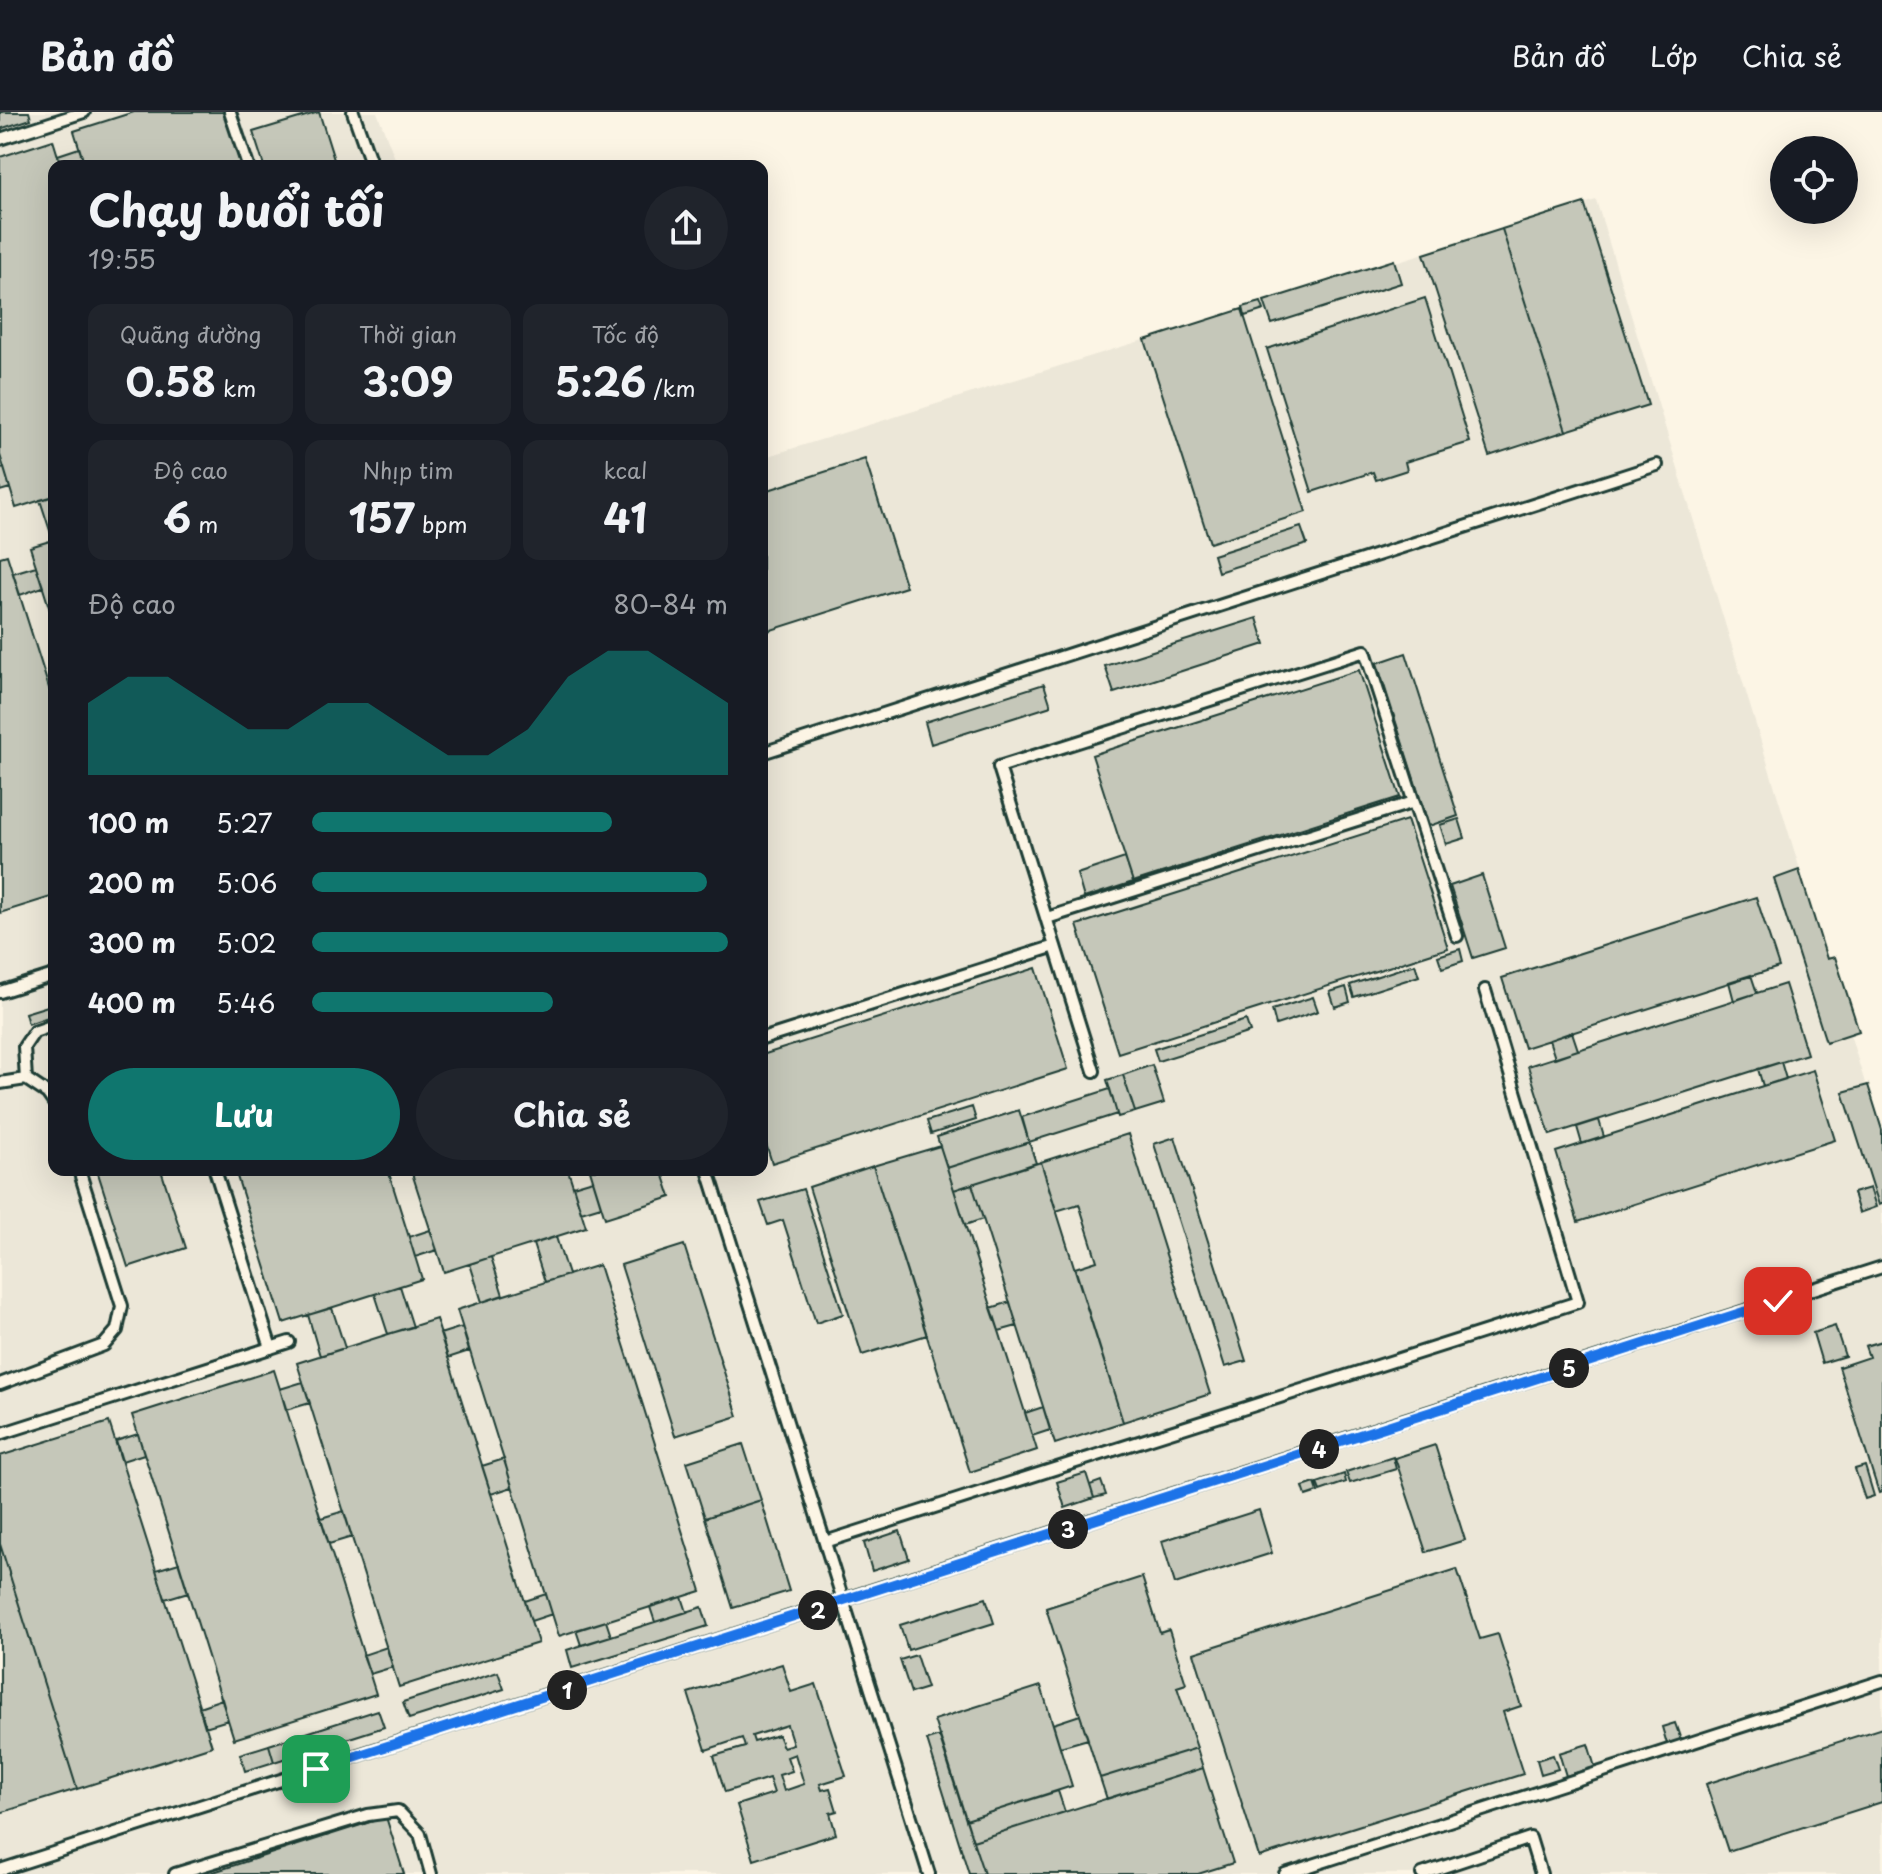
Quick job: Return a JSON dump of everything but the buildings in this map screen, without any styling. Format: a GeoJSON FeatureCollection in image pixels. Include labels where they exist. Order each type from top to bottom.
{"type":"FeatureCollection","features":[{"type":"Feature","properties":{"kind":"lane"},"geometry":{"type":"LineString","coordinates":[[0,139],[84,112]]}},
{"type":"Feature","properties":{"kind":"lane"},"geometry":{"type":"LineString","coordinates":[[230,112],[246,160]]}},
{"type":"Feature","properties":{"kind":"lane"},"geometry":{"type":"LineString","coordinates":[[353,112],[370,160]]}},
{"type":"Feature","properties":{"kind":"lane"},"geometry":{"type":"LineString","coordinates":[[768,751],[1657,465]]}},
{"type":"Feature","properties":{"kind":"lane"},"geometry":{"type":"LineString","coordinates":[[1094,1071],[999,767],[1365,651],[1457,936]]}},
{"type":"Feature","properties":{"kind":"lane"},"geometry":{"type":"LineString","coordinates":[[1047,918],[1414,802]]}},
{"type":"Feature","properties":{"kind":"lane"},"geometry":{"type":"LineString","coordinates":[[768,1037],[1055,946]]}},
{"type":"Feature","properties":{"kind":"lane"},"geometry":{"type":"LineString","coordinates":[[0,992],[48,977]]}},
{"type":"Feature","properties":{"kind":"lane"},"geometry":{"type":"LineString","coordinates":[[825,1542],[1578,1302],[1485,990]]}},
{"type":"Feature","properties":{"kind":"lane"},"geometry":{"type":"LineString","coordinates":[[26,1079],[24,1047],[34,1032],[48,1027]]}},
{"type":"Feature","properties":{"kind":"lane"},"geometry":{"type":"LineString","coordinates":[[0,1083],[26,1079],[48,1094]]}},
{"type":"Feature","properties":{"kind":"lane"},"geometry":{"type":"LineString","coordinates":[[0,1384],[104,1345],[117,1330],[122,1306],[81,1176]]}},
{"type":"Feature","properties":{"kind":"lane"},"geometry":{"type":"LineString","coordinates":[[217,1176],[271,1348]]}},
{"type":"Feature","properties":{"kind":"lane"},"geometry":{"type":"LineString","coordinates":[[710,1176],[929,1874]]}},
{"type":"Feature","properties":{"kind":"lane"},"geometry":{"type":"LineString","coordinates":[[0,1870],[1882,1267]]}},
{"type":"Feature","properties":{"kind":"lane"},"geometry":{"type":"LineString","coordinates":[[0,1434],[289,1342]]}},
{"type":"Feature","properties":{"kind":"lane"},"geometry":{"type":"LineString","coordinates":[[1285,1874],[1882,1681]]}},
{"type":"Feature","properties":{"kind":"lane"},"geometry":{"type":"LineString","coordinates":[[175,1874],[368,1815],[398,1811],[420,1834],[431,1874]]}},
{"type":"Feature","properties":{"kind":"lane"},"geometry":{"type":"LineString","coordinates":[[1422,1874],[1530,1838],[1541,1874]]}},
{"type":"Feature","properties":{"kind":"shaded area"},"geometry":{"type":"Polygon","coordinates":[[[0,112],[377,112],[396,160],[48,160],[48,1176],[768,1176],[768,456],[1596,200],[1882,1139],[1882,1874],[0,1874],[0,112]]]}},
{"type":"Feature","properties":{"kind":"route"},"geometry":{"type":"LineString","coordinates":[[316,1769],[1778,1301]]}}]}
